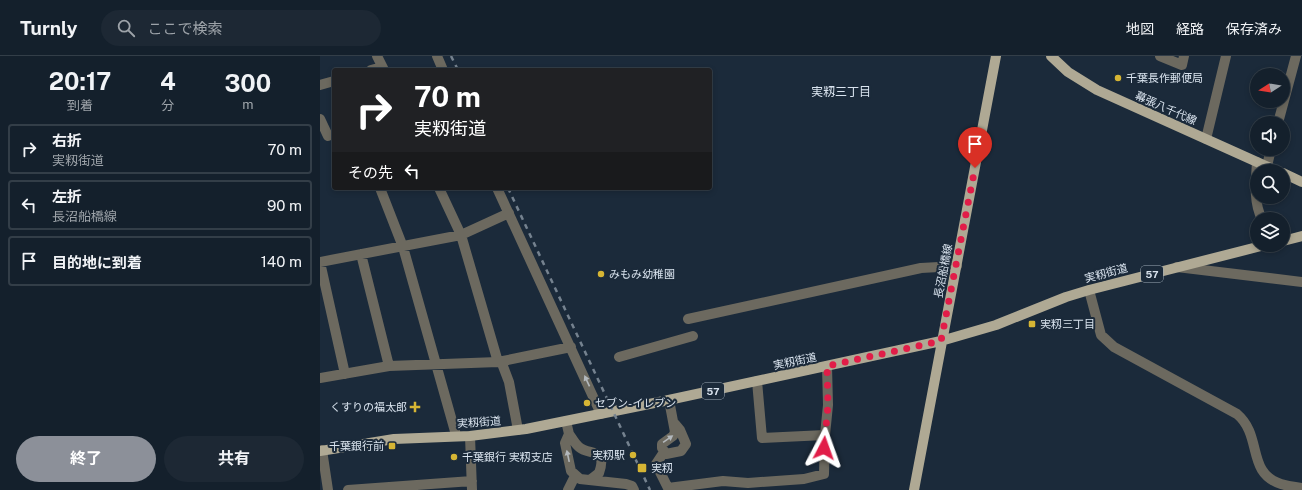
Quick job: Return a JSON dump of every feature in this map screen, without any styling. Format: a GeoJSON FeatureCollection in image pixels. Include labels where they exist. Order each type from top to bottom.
{"type":"FeatureCollection","features":[{"type":"Feature","properties":{"kind":"main road","name":"長沼船橋線"},"geometry":{"type":"LineString","coordinates":[[914,490],[996,56]]}},
{"type":"Feature","properties":{"kind":"main road","name":"幕張八千代線"},"geometry":{"type":"LineString","coordinates":[[1051,56],[1068,72],[1097,90],[1262,164]]}},
{"type":"Feature","properties":{"kind":"main road"},"geometry":{"type":"LineString","coordinates":[[1290,176],[1302,182]]}},
{"type":"Feature","properties":{"kind":"main road"},"geometry":{"type":"LineString","coordinates":[[1290,239],[1302,236]]}},
{"type":"Feature","properties":{"kind":"main road","name":"実籾街道"},"geometry":{"type":"LineString","coordinates":[[321,450],[394,439],[456,435],[470,436],[518,430],[602,414],[827,366],[941,341],[996,325],[1089,290],[1250,249]]}},
{"type":"Feature","properties":{"kind":"street"},"geometry":{"type":"LineString","coordinates":[[377,56],[383,68]]}},
{"type":"Feature","properties":{"kind":"street"},"geometry":{"type":"LineString","coordinates":[[437,56],[442,68]]}},
{"type":"Feature","properties":{"kind":"street"},"geometry":{"type":"LineString","coordinates":[[1160,56],[1182,65],[1184,56]]}},
{"type":"Feature","properties":{"kind":"street"},"geometry":{"type":"LineString","coordinates":[[1206,139],[1226,56]]}},
{"type":"Feature","properties":{"kind":"street"},"geometry":{"type":"LineString","coordinates":[[1280,116],[1297,63]]}},
{"type":"Feature","properties":{"kind":"street"},"geometry":{"type":"LineString","coordinates":[[320,86],[332,82]]}},
{"type":"Feature","properties":{"kind":"street"},"geometry":{"type":"LineString","coordinates":[[320,119],[327,137]]}},
{"type":"Feature","properties":{"kind":"street"},"geometry":{"type":"LineString","coordinates":[[1257,162],[1256,190],[1259,212]]}},
{"type":"Feature","properties":{"kind":"street"},"geometry":{"type":"LineString","coordinates":[[381,190],[404,247],[456,435]]}},
{"type":"Feature","properties":{"kind":"street"},"geometry":{"type":"LineString","coordinates":[[440,190],[461,234],[500,361],[509,382],[518,430]]}},
{"type":"Feature","properties":{"kind":"street"},"geometry":{"type":"LineString","coordinates":[[498,190],[602,414]]}},
{"type":"Feature","properties":{"kind":"street"},"geometry":{"type":"LineString","coordinates":[[345,374],[320,262],[404,247],[461,234],[509,213]]}},
{"type":"Feature","properties":{"kind":"street"},"geometry":{"type":"LineString","coordinates":[[361,254],[389,366]]}},
{"type":"Feature","properties":{"kind":"street"},"geometry":{"type":"LineString","coordinates":[[688,319],[921,268],[957,266]]}},
{"type":"Feature","properties":{"kind":"street"},"geometry":{"type":"LineString","coordinates":[[1177,267],[1302,282]]}},
{"type":"Feature","properties":{"kind":"street"},"geometry":{"type":"LineString","coordinates":[[1089,290],[1101,336],[1114,347],[1237,414],[1244,420],[1252,433],[1257,460],[1261,471],[1272,480],[1281,484],[1302,488]]}},
{"type":"Feature","properties":{"kind":"street"},"geometry":{"type":"LineString","coordinates":[[619,357],[692,336]]}},
{"type":"Feature","properties":{"kind":"street"},"geometry":{"type":"LineString","coordinates":[[320,378],[389,366],[500,361],[571,347]]}},
{"type":"Feature","properties":{"kind":"street"},"geometry":{"type":"LineString","coordinates":[[669,400],[675,424],[674,434],[662,444],[664,452],[656,464],[669,489],[723,481],[748,483],[804,479],[824,474],[825,435],[828,405],[827,366]]}},
{"type":"Feature","properties":{"kind":"street"},"geometry":{"type":"LineString","coordinates":[[757,381],[762,438],[825,435]]}},
{"type":"Feature","properties":{"kind":"street"},"geometry":{"type":"LineString","coordinates":[[566,421],[569,434],[578,446],[593,452],[600,457],[601,467],[599,473],[590,480]]}},
{"type":"Feature","properties":{"kind":"street"},"geometry":{"type":"LineString","coordinates":[[664,452],[668,454],[680,451],[686,444],[680,430],[675,424]]}},
{"type":"Feature","properties":{"kind":"street"},"geometry":{"type":"LineString","coordinates":[[569,434],[565,444],[571,471],[575,476],[580,479],[626,484],[632,486],[634,490]]}},
{"type":"Feature","properties":{"kind":"street"},"geometry":{"type":"LineString","coordinates":[[348,490],[472,485],[470,436]]}},
{"type":"Feature","properties":{"kind":"street"},"geometry":{"type":"LineString","coordinates":[[321,450],[328,490]]}},
{"type":"Feature","properties":{"kind":"street"},"geometry":{"type":"LineString","coordinates":[[568,490],[575,476]]}},
{"type":"Feature","properties":{"kind":"railway"},"geometry":{"type":"LineString","coordinates":[[451,56],[457,68]]}},
{"type":"Feature","properties":{"kind":"railway"},"geometry":{"type":"LineString","coordinates":[[509,190],[650,490]]}},
{"type":"Feature","properties":{"kind":"place","name":"千葉長作郵便局"},"geometry":{"type":"Point","coordinates":[1118,78]}},
{"type":"Feature","properties":{"kind":"place","name":"みもみ幼稚園"},"geometry":{"type":"Point","coordinates":[601,274]}},
{"type":"Feature","properties":{"kind":"place","name":"実籾三丁目"},"geometry":{"type":"Point","coordinates":[1032,324]}},
{"type":"Feature","properties":{"kind":"place","name":"セブン-イレブン"},"geometry":{"type":"Point","coordinates":[587,403]}},
{"type":"Feature","properties":{"kind":"place","name":"くすりの福太郎"},"geometry":{"type":"Point","coordinates":[415,407]}},
{"type":"Feature","properties":{"kind":"place","name":"千葉銀行前"},"geometry":{"type":"Point","coordinates":[392,446]}},
{"type":"Feature","properties":{"kind":"place","name":"実籾駅"},"geometry":{"type":"Point","coordinates":[633,455]}},
{"type":"Feature","properties":{"kind":"place","name":"千葉銀行 実籾支店"},"geometry":{"type":"Point","coordinates":[454,457]}},
{"type":"Feature","properties":{"kind":"place","name":"実籾"},"geometry":{"type":"Point","coordinates":[642,468]}},
{"type":"Feature","properties":{"kind":"district","name":"実籾三丁目"},"geometry":{"type":"Point","coordinates":[841,92]}},
{"type":"Feature","properties":{"kind":"route"},"geometry":{"type":"LineString","coordinates":[[824,448],[828,405],[827,366],[941,341],[957,266],[975,168]]}}]}
